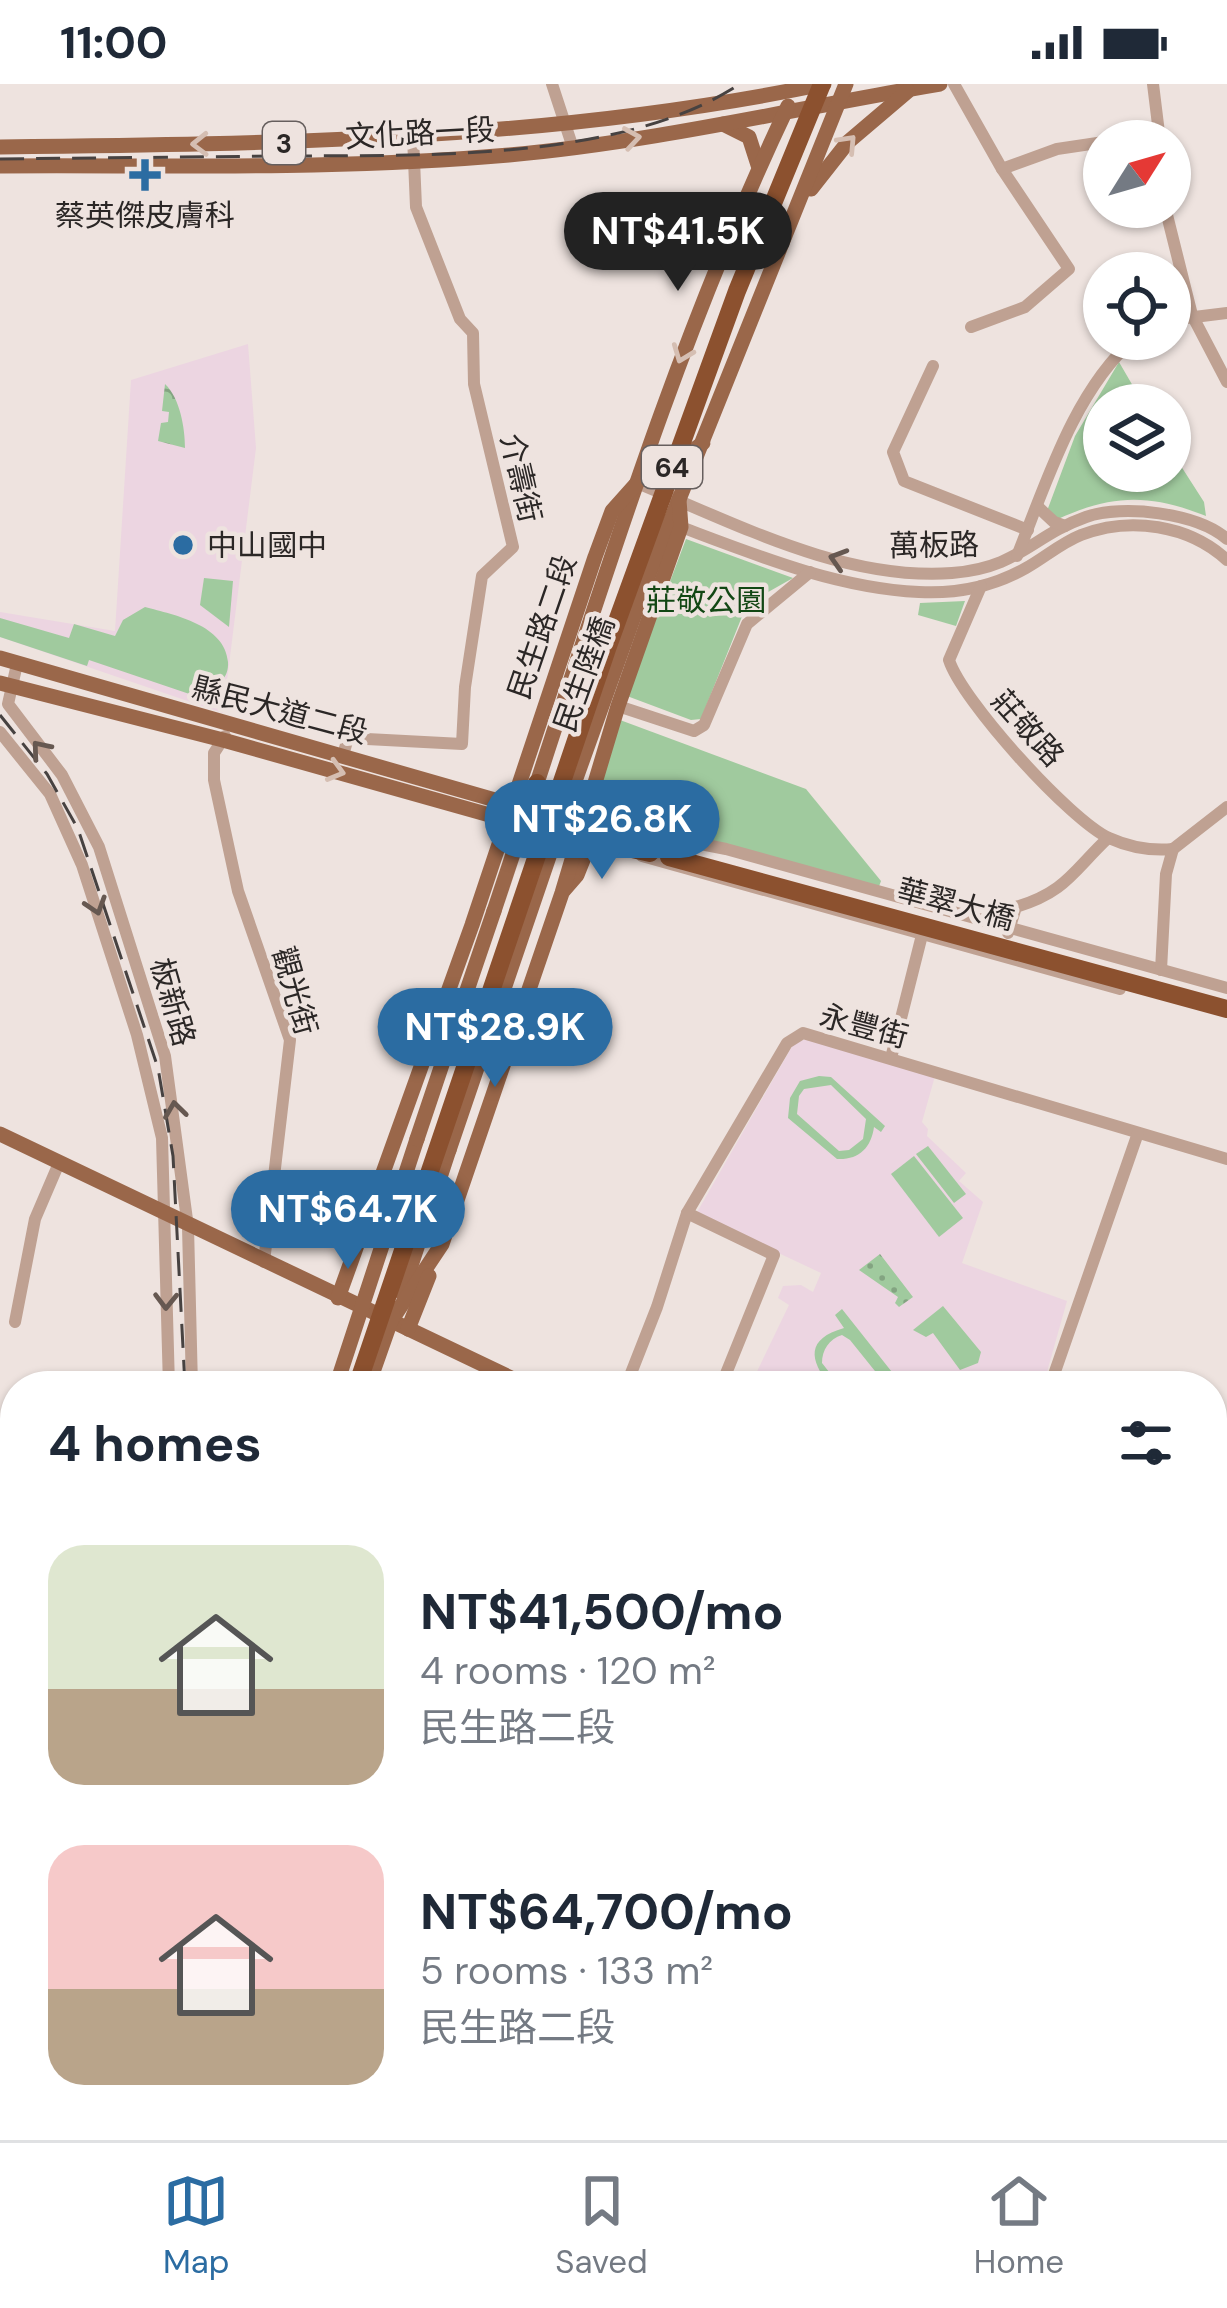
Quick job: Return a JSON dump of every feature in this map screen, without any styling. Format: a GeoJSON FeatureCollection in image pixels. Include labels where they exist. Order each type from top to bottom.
{"type":"FeatureCollection","features":[{"type":"Feature","properties":{"kind":"highway","name":"64"},"geometry":{"type":"LineString","coordinates":[[352,1371],[679,449],[737,291],[823,84]]}},
{"type":"Feature","properties":{"kind":"highway","name":"64"},"geometry":{"type":"LineString","coordinates":[[362,1371],[534,850],[596,642],[801,86]]}},
{"type":"Feature","properties":{"kind":"highway"},"geometry":{"type":"LineString","coordinates":[[534,850],[537,783]]}},
{"type":"Feature","properties":{"kind":"highway"},"geometry":{"type":"LineString","coordinates":[[534,850],[570,795]]}},
{"type":"Feature","properties":{"kind":"highway"},"geometry":{"type":"LineString","coordinates":[[588,834],[670,852]]}},
{"type":"Feature","properties":{"kind":"highway","name":"華翠大橋"},"geometry":{"type":"LineString","coordinates":[[670,852],[1227,998]]}},
{"type":"Feature","properties":{"kind":"highway","name":"華翠大橋"},"geometry":{"type":"LineString","coordinates":[[670,852],[1227,1013]]}},
{"type":"Feature","properties":{"kind":"main road"},"geometry":{"type":"LineString","coordinates":[[725,103],[760,84]]}},
{"type":"Feature","properties":{"kind":"main road","name":"文化路一段"},"geometry":{"type":"LineString","coordinates":[[0,147],[412,137],[725,103],[823,84]]}},
{"type":"Feature","properties":{"kind":"main road"},"geometry":{"type":"LineString","coordinates":[[408,1330],[562,892],[588,834],[618,706],[679,500],[846,84]]}},
{"type":"Feature","properties":{"kind":"main road","name":"3"},"geometry":{"type":"LineString","coordinates":[[838,102],[940,84]]}},
{"type":"Feature","properties":{"kind":"main road","name":"民生路二段"},"geometry":{"type":"LineString","coordinates":[[338,1298],[612,511],[637,483],[649,440],[758,167],[801,86]]}},
{"type":"Feature","properties":{"kind":"main road"},"geometry":{"type":"LineString","coordinates":[[797,208],[848,142],[910,89]]}},
{"type":"Feature","properties":{"kind":"main road","name":"文化路一段"},"geometry":{"type":"LineString","coordinates":[[0,166],[412,163],[573,148],[838,102]]}},
{"type":"Feature","properties":{"kind":"main road"},"geometry":{"type":"LineString","coordinates":[[720,124],[749,136],[758,167]]}},
{"type":"Feature","properties":{"kind":"main road"},"geometry":{"type":"LineString","coordinates":[[649,440],[651,460],[662,472],[705,442]]}},
{"type":"Feature","properties":{"kind":"main road","name":"民生陸橋"},"geometry":{"type":"LineString","coordinates":[[363,1309],[637,483]]}},
{"type":"Feature","properties":{"kind":"main road","name":"民生陸橋"},"geometry":{"type":"LineString","coordinates":[[391,1322],[616,664],[675,525]]}},
{"type":"Feature","properties":{"kind":"main road","name":"縣民大道二段"},"geometry":{"type":"LineString","coordinates":[[8,661],[227,732],[588,834]]}},
{"type":"Feature","properties":{"kind":"main road","name":"縣民大道二段"},"geometry":{"type":"LineString","coordinates":[[6,684],[343,755],[507,811]]}},
{"type":"Feature","properties":{"kind":"main road"},"geometry":{"type":"LineString","coordinates":[[0,1134],[496,1371]]}},
{"type":"Feature","properties":{"kind":"main road","name":"民生路二段"},"geometry":{"type":"LineString","coordinates":[[363,1309],[375,1198]]}},
{"type":"Feature","properties":{"kind":"main road"},"geometry":{"type":"LineString","coordinates":[[373,1371],[391,1322],[442,1244]]}},
{"type":"Feature","properties":{"kind":"main road"},"geometry":{"type":"LineString","coordinates":[[341,1371],[363,1309]]}},
{"type":"Feature","properties":{"kind":"street"},"geometry":{"type":"LineString","coordinates":[[553,84],[573,148]]}},
{"type":"Feature","properties":{"kind":"street"},"geometry":{"type":"LineString","coordinates":[[954,84],[1002,169],[1069,269],[1025,307],[971,327]]}},
{"type":"Feature","properties":{"kind":"street"},"geometry":{"type":"LineString","coordinates":[[1153,84],[1158,120]]}},
{"type":"Feature","properties":{"kind":"street"},"geometry":{"type":"LineString","coordinates":[[412,137],[412,163]]}},
{"type":"Feature","properties":{"kind":"street"},"geometry":{"type":"LineString","coordinates":[[265,165],[266,143]]}},
{"type":"Feature","properties":{"kind":"street"},"geometry":{"type":"LineString","coordinates":[[1002,169],[1057,149],[1083,145]]}},
{"type":"Feature","properties":{"kind":"street","name":"介壽街"},"geometry":{"type":"LineString","coordinates":[[343,755],[348,738],[462,744],[465,687],[482,576],[513,547],[474,384],[473,334],[460,319],[416,207],[412,163]]}},
{"type":"Feature","properties":{"kind":"street"},"geometry":{"type":"LineString","coordinates":[[1171,228],[1192,315],[1227,382]]}},
{"type":"Feature","properties":{"kind":"street"},"geometry":{"type":"LineString","coordinates":[[1192,315],[1227,313]]}},
{"type":"Feature","properties":{"kind":"street"},"geometry":{"type":"LineString","coordinates":[[1017,556],[1065,443],[1112,360]]}},
{"type":"Feature","properties":{"kind":"street"},"geometry":{"type":"LineString","coordinates":[[933,366],[893,452],[904,481],[1028,530]]}},
{"type":"Feature","properties":{"kind":"street","name":"萬板路"},"geometry":{"type":"LineString","coordinates":[[637,483],[803,548],[872,569],[912,574],[980,570],[1017,556],[1090,515],[1156,513],[1186,518],[1227,539]]}},
{"type":"Feature","properties":{"kind":"street"},"geometry":{"type":"LineString","coordinates":[[1038,507],[1065,526]]}},
{"type":"Feature","properties":{"kind":"street","name":"萬板路"},"geometry":{"type":"LineString","coordinates":[[675,525],[840,581],[920,592],[981,587],[1022,570],[1086,533],[1125,527],[1189,533],[1227,560]]}},
{"type":"Feature","properties":{"kind":"street","name":"莊敬路"},"geometry":{"type":"LineString","coordinates":[[980,570],[981,587],[949,660],[955,678],[1081,818],[1108,838],[1146,849],[1173,849]]}},
{"type":"Feature","properties":{"kind":"street"},"geometry":{"type":"LineString","coordinates":[[618,706],[694,731],[704,725],[747,624],[810,572]]}},
{"type":"Feature","properties":{"kind":"street"},"geometry":{"type":"LineString","coordinates":[[6,684],[8,661]]}},
{"type":"Feature","properties":{"kind":"street","name":"板新路"},"geometry":{"type":"LineString","coordinates":[[6,684],[8,704],[62,775],[99,848],[165,1056],[188,1227],[192,1371]]}},
{"type":"Feature","properties":{"kind":"street","name":"板新路"},"geometry":{"type":"LineString","coordinates":[[0,732],[50,794],[82,865],[137,1035],[162,1138],[160,1211],[168,1371]]}},
{"type":"Feature","properties":{"kind":"street","name":"觀光街"},"geometry":{"type":"LineString","coordinates":[[227,732],[214,753],[214,780],[238,891],[290,1040],[264,1262]]}},
{"type":"Feature","properties":{"kind":"street"},"geometry":{"type":"LineString","coordinates":[[1161,970],[1166,874],[1173,849],[1227,807]]}},
{"type":"Feature","properties":{"kind":"street"},"geometry":{"type":"LineString","coordinates":[[588,834],[726,849],[1227,988]]}},
{"type":"Feature","properties":{"kind":"street"},"geometry":{"type":"LineString","coordinates":[[588,834],[728,883],[1227,1013]]}},
{"type":"Feature","properties":{"kind":"street"},"geometry":{"type":"LineString","coordinates":[[1003,958],[1016,907],[1064,886],[1108,838]]}},
{"type":"Feature","properties":{"kind":"street"},"geometry":{"type":"LineString","coordinates":[[891,1058],[929,907]]}},
{"type":"Feature","properties":{"kind":"street","name":"永豐街"},"geometry":{"type":"LineString","coordinates":[[632,1371],[687,1213],[796,1035],[891,1058],[1227,1160]]}},
{"type":"Feature","properties":{"kind":"street"},"geometry":{"type":"LineString","coordinates":[[425,1057],[497,1082]]}},
{"type":"Feature","properties":{"kind":"street"},"geometry":{"type":"LineString","coordinates":[[1055,1371],[1138,1133]]}},
{"type":"Feature","properties":{"kind":"street"},"geometry":{"type":"LineString","coordinates":[[15,1322],[35,1219],[59,1163]]}},
{"type":"Feature","properties":{"kind":"street"},"geometry":{"type":"LineString","coordinates":[[687,1213],[774,1255],[727,1371]]}},
{"type":"Feature","properties":{"kind":"shaded area","name":"中山國中"},"geometry":{"type":"Polygon","coordinates":[[[248,344],[256,448],[223,713],[0,637],[0,612],[115,631],[131,380],[248,344]]]}},
{"type":"Feature","properties":{"kind":"shaded area"},"geometry":{"type":"Polygon","coordinates":[[[807,1039],[935,1076],[922,1122],[927,1136],[966,1173],[959,1181],[983,1202],[962,1263],[1067,1301],[1047,1371],[757,1371],[789,1305],[778,1298],[783,1286],[801,1285],[813,1292],[821,1273],[696,1214],[794,1043],[807,1039]]]}},
{"type":"Feature","properties":{"kind":"green space"},"geometry":{"type":"Polygon","coordinates":[[[1119,362],[1132,384],[1106,384],[1119,362]]]}},
{"type":"Feature","properties":{"kind":"green space"},"geometry":{"type":"Polygon","coordinates":[[[165,384],[181,414],[185,448],[158,441],[161,423],[168,422],[169,412],[162,411],[165,384]]]}},
{"type":"Feature","properties":{"kind":"green space"},"geometry":{"type":"Polygon","coordinates":[[[1083,423],[1083,492],[1191,492],[1191,482],[1204,502],[1206,516],[1132,500],[1096,505],[1058,519],[1047,511],[1083,423]]]}},
{"type":"Feature","properties":{"kind":"green space","name":"莊敬公園"},"geometry":{"type":"Polygon","coordinates":[[[686,539],[793,578],[747,604],[701,719],[691,720],[627,696],[686,539]]]}},
{"type":"Feature","properties":{"kind":"green space"},"geometry":{"type":"Polygon","coordinates":[[[204,578],[233,581],[229,627],[200,605],[204,578]]]}},
{"type":"Feature","properties":{"kind":"green space"},"geometry":{"type":"Polygon","coordinates":[[[965,601],[956,626],[918,615],[920,603],[965,601]]]}},
{"type":"Feature","properties":{"kind":"green space"},"geometry":{"type":"Polygon","coordinates":[[[145,607],[197,624],[218,639],[228,668],[222,680],[207,691],[218,695],[216,703],[89,660],[87,666],[0,637],[0,618],[69,638],[74,624],[115,636],[123,620],[145,607]]]}},
{"type":"Feature","properties":{"kind":"green space"},"geometry":{"type":"Polygon","coordinates":[[[620,720],[806,789],[881,881],[878,889],[591,810],[620,720]]]}},
{"type":"Feature","properties":{"kind":"green space"},"geometry":{"type":"Polygon","coordinates":[[[831,1077],[885,1126],[881,1132],[874,1127],[867,1147],[858,1155],[837,1159],[788,1118],[790,1098],[800,1081],[831,1077]],[[831,1085],[804,1089],[799,1096],[797,1114],[839,1151],[863,1139],[866,1119],[831,1085]]]}},
{"type":"Feature","properties":{"kind":"green space"},"geometry":{"type":"Polygon","coordinates":[[[928,1146],[966,1194],[954,1203],[916,1154],[928,1146]]]}},
{"type":"Feature","properties":{"kind":"green space"},"geometry":{"type":"Polygon","coordinates":[[[914,1156],[963,1218],[939,1237],[891,1174],[914,1156]]]}},
{"type":"Feature","properties":{"kind":"green space"},"geometry":{"type":"Polygon","coordinates":[[[880,1254],[913,1297],[899,1307],[898,1297],[859,1270],[880,1254]]]}},
{"type":"Feature","properties":{"kind":"green space"},"geometry":{"type":"Polygon","coordinates":[[[943,1306],[981,1352],[978,1363],[960,1370],[933,1333],[926,1337],[913,1330],[943,1306]]]}},
{"type":"Feature","properties":{"kind":"green space"},"geometry":{"type":"Polygon","coordinates":[[[842,1309],[891,1371],[875,1371],[842,1335],[830,1342],[822,1363],[828,1371],[821,1371],[815,1359],[817,1344],[844,1328],[835,1315],[842,1309]]]}},
{"type":"Feature","properties":{"kind":"railway"},"geometry":{"type":"LineString","coordinates":[[0,159],[397,155],[520,149],[638,128],[692,109],[740,84]]}},
{"type":"Feature","properties":{"kind":"railway"},"geometry":{"type":"LineString","coordinates":[[0,715],[47,774],[78,829],[158,1068],[173,1156],[184,1371]]}},
{"type":"Feature","properties":{"kind":"place","name":"蔡英傑皮膚科"},"geometry":{"type":"Point","coordinates":[145,175]}},
{"type":"Feature","properties":{"kind":"place","name":"中山國中"},"geometry":{"type":"Point","coordinates":[183,545]}}]}
